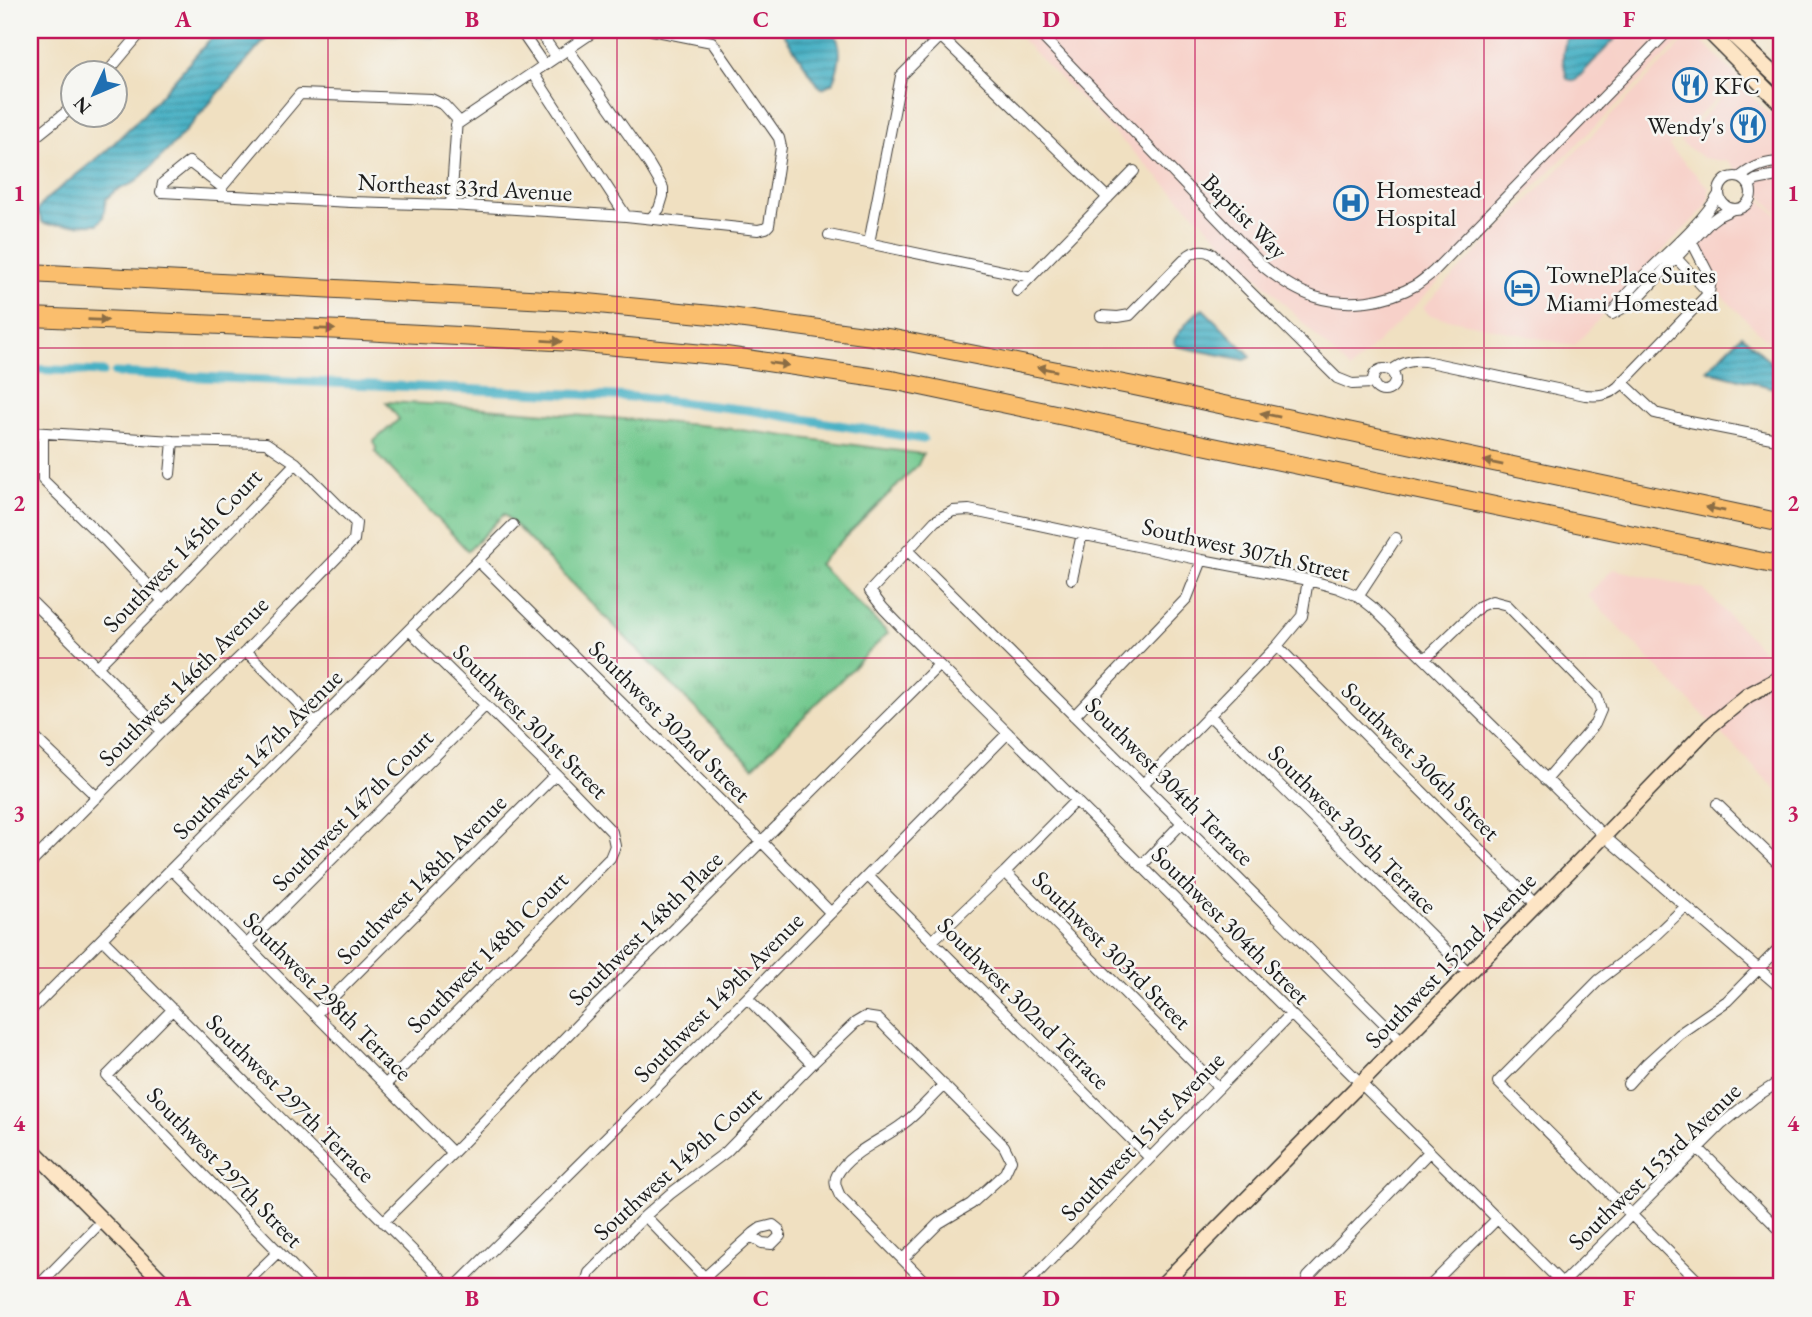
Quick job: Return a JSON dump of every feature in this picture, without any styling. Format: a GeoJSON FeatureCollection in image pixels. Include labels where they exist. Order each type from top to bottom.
{"type":"FeatureCollection","features":[{"type":"Feature","properties":{"kind":"highway"},"geometry":{"type":"LineString","coordinates":[[30,273],[568,301],[712,314],[881,338],[1134,386],[1779,521]]}},
{"type":"Feature","properties":{"kind":"highway"},"geometry":{"type":"LineString","coordinates":[[30,317],[573,342],[726,356],[910,384],[1782,566]]}},
{"type":"Feature","properties":{"kind":"street"},"geometry":{"type":"LineString","coordinates":[[118,60],[143,30]]}},
{"type":"Feature","properties":{"kind":"street"},"geometry":{"type":"LineString","coordinates":[[520,30],[544,65]]}},
{"type":"Feature","properties":{"kind":"street"},"geometry":{"type":"LineString","coordinates":[[538,30],[556,57]]}},
{"type":"Feature","properties":{"kind":"street"},"geometry":{"type":"LineString","coordinates":[[457,122],[596,30]]}},
{"type":"Feature","properties":{"kind":"street","name":"Northeast 33rd Avenue"},"geometry":{"type":"LineString","coordinates":[[222,191],[189,162],[163,183],[161,192],[222,191],[351,202],[626,216],[758,230],[766,228],[769,225],[781,147],[779,138],[712,42],[652,30]]}},
{"type":"Feature","properties":{"kind":"street","name":"Baptist Way"},"geometry":{"type":"LineString","coordinates":[[1036,30],[1264,267],[1293,287],[1315,297],[1344,303],[1398,293],[1416,285],[1433,272],[1669,30]]}},
{"type":"Feature","properties":{"kind":"street"},"geometry":{"type":"LineString","coordinates":[[1707,30],[1782,105]]}},
{"type":"Feature","properties":{"kind":"street"},"geometry":{"type":"LineString","coordinates":[[1727,30],[1782,82]]}},
{"type":"Feature","properties":{"kind":"street"},"geometry":{"type":"LineString","coordinates":[[869,243],[901,76],[937,33],[1108,198]]}},
{"type":"Feature","properties":{"kind":"street"},"geometry":{"type":"LineString","coordinates":[[568,49],[663,188],[659,209],[651,218]]}},
{"type":"Feature","properties":{"kind":"street"},"geometry":{"type":"LineString","coordinates":[[533,73],[626,216]]}},
{"type":"Feature","properties":{"kind":"street"},"geometry":{"type":"LineString","coordinates":[[222,191],[300,94],[431,99],[444,105],[457,122],[451,205]]}},
{"type":"Feature","properties":{"kind":"street"},"geometry":{"type":"LineString","coordinates":[[30,141],[60,117]]}},
{"type":"Feature","properties":{"kind":"street"},"geometry":{"type":"LineString","coordinates":[[1740,177],[1762,164],[1782,162]]}},
{"type":"Feature","properties":{"kind":"street"},"geometry":{"type":"LineString","coordinates":[[1017,291],[1134,171]]}},
{"type":"Feature","properties":{"kind":"street"},"geometry":{"type":"LineString","coordinates":[[1749,184],[1782,175]]}},
{"type":"Feature","properties":{"kind":"street"},"geometry":{"type":"LineString","coordinates":[[1733,176],[1740,177],[1749,184],[1752,194],[1749,202],[1714,219],[1634,302],[1612,314],[1633,288],[1705,215],[1726,180],[1733,176]]}},
{"type":"Feature","properties":{"kind":"street"},"geometry":{"type":"LineString","coordinates":[[1719,194],[1723,203],[1734,209]]}},
{"type":"Feature","properties":{"kind":"street"},"geometry":{"type":"LineString","coordinates":[[830,235],[1031,277]]}},
{"type":"Feature","properties":{"kind":"street"},"geometry":{"type":"LineString","coordinates":[[1679,240],[1676,258],[1709,293]]}},
{"type":"Feature","properties":{"kind":"street"},"geometry":{"type":"LineString","coordinates":[[1391,371],[1410,360],[1425,361],[1596,396],[1610,393],[1623,383],[1709,293],[1711,279],[1692,242]]}},
{"type":"Feature","properties":{"kind":"street"},"geometry":{"type":"LineString","coordinates":[[1101,316],[1118,317],[1130,314],[1189,255],[1206,251],[1340,381],[1352,384],[1373,383]]}},
{"type":"Feature","properties":{"kind":"street"},"geometry":{"type":"LineString","coordinates":[[1694,276],[1703,276],[1707,270]]}},
{"type":"Feature","properties":{"kind":"street"},"geometry":{"type":"LineString","coordinates":[[1384,368],[1394,374],[1395,381],[1390,390],[1379,390],[1373,383],[1377,371],[1384,368]]}},
{"type":"Feature","properties":{"kind":"street"},"geometry":{"type":"LineString","coordinates":[[1623,383],[1656,413],[1782,440]]}},
{"type":"Feature","properties":{"kind":"street"},"geometry":{"type":"LineString","coordinates":[[30,432],[173,441],[266,443],[296,463]]}},
{"type":"Feature","properties":{"kind":"street"},"geometry":{"type":"LineString","coordinates":[[43,433],[43,480],[163,601]]}},
{"type":"Feature","properties":{"kind":"street"},"geometry":{"type":"LineString","coordinates":[[170,474],[173,441]]}},
{"type":"Feature","properties":{"kind":"street","name":"Southwest 145th Court"},"geometry":{"type":"LineString","coordinates":[[97,667],[296,463]]}},
{"type":"Feature","properties":{"kind":"street","name":"Southwest 146th Avenue"},"geometry":{"type":"LineString","coordinates":[[30,864],[246,651],[354,540],[356,523],[296,463]]}},
{"type":"Feature","properties":{"kind":"street","name":"Southwest 307th Street"},"geometry":{"type":"LineString","coordinates":[[908,551],[935,521],[953,511],[969,510],[1308,580],[1358,596],[1604,836],[1782,989]]}},
{"type":"Feature","properties":{"kind":"street","name":"Southwest 147th Avenue"},"geometry":{"type":"LineString","coordinates":[[31,1006],[102,939],[513,525]]}},
{"type":"Feature","properties":{"kind":"street"},"geometry":{"type":"LineString","coordinates":[[1072,579],[1082,534]]}},
{"type":"Feature","properties":{"kind":"street"},"geometry":{"type":"LineString","coordinates":[[1358,596],[1396,538]]}},
{"type":"Feature","properties":{"kind":"street","name":"Southwest 304th Street"},"geometry":{"type":"LineString","coordinates":[[908,551],[870,590],[891,617],[1562,1286]]}},
{"type":"Feature","properties":{"kind":"street","name":"Southwest 304th Terrace"},"geometry":{"type":"LineString","coordinates":[[908,551],[1402,1041]]}},
{"type":"Feature","properties":{"kind":"street"},"geometry":{"type":"LineString","coordinates":[[1074,716],[1187,598],[1202,560]]}},
{"type":"Feature","properties":{"kind":"street","name":"Southwest 302nd Street"},"geometry":{"type":"LineString","coordinates":[[478,561],[831,913]]}},
{"type":"Feature","properties":{"kind":"street"},"geometry":{"type":"LineString","coordinates":[[1143,784],[1277,646],[1302,616],[1308,580]]}},
{"type":"Feature","properties":{"kind":"street"},"geometry":{"type":"LineString","coordinates":[[30,600],[162,731]]}},
{"type":"Feature","properties":{"kind":"street"},"geometry":{"type":"LineString","coordinates":[[1425,659],[1480,606],[1492,601],[1507,605],[1597,696],[1601,710],[1595,724],[1546,780]]}},
{"type":"Feature","properties":{"kind":"street","name":"Southwest 301st Street"},"geometry":{"type":"LineString","coordinates":[[409,630],[612,832],[615,846]]}},
{"type":"Feature","properties":{"kind":"street","name":"Southwest 306th Street"},"geometry":{"type":"LineString","coordinates":[[1277,646],[1535,905]]}},
{"type":"Feature","properties":{"kind":"street"},"geometry":{"type":"LineString","coordinates":[[246,651],[316,724]]}},
{"type":"Feature","properties":{"kind":"street","name":"Southwest 148th Place"},"geometry":{"type":"LineString","coordinates":[[383,1222],[939,665]]}},
{"type":"Feature","properties":{"kind":"street","name":"Southwest 152nd Avenue"},"geometry":{"type":"LineString","coordinates":[[1160,1287],[1709,727],[1748,695],[1782,677]]}},
{"type":"Feature","properties":{"kind":"street","name":"Southwest 147th Court"},"geometry":{"type":"LineString","coordinates":[[247,944],[486,705]]}},
{"type":"Feature","properties":{"kind":"street","name":"Southwest 305th Terrace"},"geometry":{"type":"LineString","coordinates":[[1209,715],[1469,973]]}},
{"type":"Feature","properties":{"kind":"street"},"geometry":{"type":"LineString","coordinates":[[30,733],[97,797]]}},
{"type":"Feature","properties":{"kind":"street","name":"Southwest 149th Avenue"},"geometry":{"type":"LineString","coordinates":[[455,1287],[747,998],[1008,733]]}},
{"type":"Feature","properties":{"kind":"street","name":"Southwest 148th Avenue"},"geometry":{"type":"LineString","coordinates":[[316,1014],[556,774]]}},
{"type":"Feature","properties":{"kind":"street"},"geometry":{"type":"LineString","coordinates":[[932,941],[1076,800]]}},
{"type":"Feature","properties":{"kind":"street"},"geometry":{"type":"LineString","coordinates":[[1717,804],[1782,867]]}},
{"type":"Feature","properties":{"kind":"street"},"geometry":{"type":"LineString","coordinates":[[1141,866],[1182,822]]}},
{"type":"Feature","properties":{"kind":"street","name":"Southwest 148th Court"},"geometry":{"type":"LineString","coordinates":[[386,1084],[610,858],[615,846]]}},
{"type":"Feature","properties":{"kind":"street","name":"Southwest 298th Terrace"},"geometry":{"type":"LineString","coordinates":[[171,869],[453,1153]]}},
{"type":"Feature","properties":{"kind":"street","name":"Southwest 303rd Street"},"geometry":{"type":"LineString","coordinates":[[1005,872],[1219,1088]]}},
{"type":"Feature","properties":{"kind":"street","name":"Southwest 302nd Terrace"},"geometry":{"type":"LineString","coordinates":[[868,876],[1150,1158]]}},
{"type":"Feature","properties":{"kind":"street"},"geometry":{"type":"LineString","coordinates":[[1685,907],[1645,945],[1599,980],[1498,1082],[1704,1287]]}},
{"type":"Feature","properties":{"kind":"street","name":"Southwest 297th Terrace"},"geometry":{"type":"LineString","coordinates":[[102,939],[449,1287]]}},
{"type":"Feature","properties":{"kind":"street"},"geometry":{"type":"LineString","coordinates":[[1628,1084],[1679,1034],[1727,1001],[1782,945]]}},
{"type":"Feature","properties":{"kind":"street"},"geometry":{"type":"LineString","coordinates":[[747,998],[812,1064]]}},
{"type":"Feature","properties":{"kind":"street","name":"Southwest 297th Street"},"geometry":{"type":"LineString","coordinates":[[173,1009],[107,1076],[313,1287]]}},
{"type":"Feature","properties":{"kind":"street","name":"Southwest 151st Avenue"},"geometry":{"type":"LineString","coordinates":[[1030,1285],[1292,1014]]}},
{"type":"Feature","properties":{"kind":"street","name":"Southwest 149th Court"},"geometry":{"type":"LineString","coordinates":[[586,1287],[589,1273],[645,1216],[726,1152],[812,1064],[855,1023],[865,1017],[878,1019],[943,1085]]}},
{"type":"Feature","properties":{"kind":"street","name":"Southwest 153rd Avenue"},"geometry":{"type":"LineString","coordinates":[[1562,1286],[1697,1147],[1754,1098],[1782,1080]]}},
{"type":"Feature","properties":{"kind":"street"},"geometry":{"type":"LineString","coordinates":[[903,1259],[939,1223],[971,1204],[1005,1173],[1011,1160],[1004,1146],[943,1085],[904,1124],[850,1160],[838,1174],[835,1184],[840,1196],[930,1287]]}},
{"type":"Feature","properties":{"kind":"street"},"geometry":{"type":"LineString","coordinates":[[30,1147],[168,1287]]}},
{"type":"Feature","properties":{"kind":"street"},"geometry":{"type":"LineString","coordinates":[[1697,1147],[1782,1232]]}},
{"type":"Feature","properties":{"kind":"street"},"geometry":{"type":"LineString","coordinates":[[1305,1287],[1308,1277],[1429,1152]]}},
{"type":"Feature","properties":{"kind":"street"},"geometry":{"type":"LineString","coordinates":[[645,1216],[714,1287]]}},
{"type":"Feature","properties":{"kind":"street"},"geometry":{"type":"LineString","coordinates":[[1429,1287],[1497,1219]]}},
{"type":"Feature","properties":{"kind":"street"},"geometry":{"type":"LineString","coordinates":[[37,1287],[102,1221]]}},
{"type":"Feature","properties":{"kind":"street"},"geometry":{"type":"LineString","coordinates":[[704,1278],[751,1236]]}},
{"type":"Feature","properties":{"kind":"street"},"geometry":{"type":"LineString","coordinates":[[243,1287],[278,1252]]}},
{"type":"Feature","properties":{"kind":"shaded area","name":"Homestead Hospital"},"geometry":{"type":"Polygon","coordinates":[[[1012,30],[1682,30],[1687,35],[1350,370],[1012,30]]]}},
{"type":"Feature","properties":{"kind":"shaded area"},"geometry":{"type":"Polygon","coordinates":[[[1693,32],[1738,77],[1669,146],[1709,188],[1709,200],[1705,208],[1574,346],[1429,315],[1423,307],[1693,32]]]}},
{"type":"Feature","properties":{"kind":"shaded area"},"geometry":{"type":"Polygon","coordinates":[[[1737,82],[1782,126],[1782,218],[1729,162],[1703,158],[1679,141],[1737,82]]]}},
{"type":"Feature","properties":{"kind":"shaded area"},"geometry":{"type":"Polygon","coordinates":[[[1757,196],[1782,220],[1782,355],[1722,296],[1699,241],[1706,230],[1718,220],[1741,216],[1757,196]]]}},
{"type":"Feature","properties":{"kind":"shaded area"},"geometry":{"type":"Polygon","coordinates":[[[1613,569],[1703,589],[1774,662],[1782,660],[1782,796],[1587,595],[1613,569]]]}},
{"type":"Feature","properties":{"kind":"green space"},"geometry":{"type":"Polygon","coordinates":[[[386,402],[710,426],[923,454],[918,465],[818,564],[888,633],[753,767],[504,514],[468,551],[375,452],[374,441],[399,419],[386,402]]]}},
{"type":"Feature","properties":{"kind":"water"},"geometry":{"type":"Polygon","coordinates":[[[218,30],[283,30],[271,33],[175,143],[136,182],[115,191],[106,199],[103,217],[98,224],[43,223],[37,211],[45,200],[106,151],[145,113],[218,30]]]}},
{"type":"Feature","properties":{"kind":"water"},"geometry":{"type":"Polygon","coordinates":[[[303,30],[486,30],[474,39],[303,30]]]}},
{"type":"Feature","properties":{"kind":"water"},"geometry":{"type":"Polygon","coordinates":[[[781,30],[833,30],[839,43],[840,56],[833,83],[822,88],[818,85],[781,30]]]}},
{"type":"Feature","properties":{"kind":"water"},"geometry":{"type":"Polygon","coordinates":[[[1568,30],[1620,30],[1615,39],[1575,81],[1567,79],[1563,60],[1568,30]]]}},
{"type":"Feature","properties":{"kind":"water"},"geometry":{"type":"Polygon","coordinates":[[[1203,309],[1251,357],[1245,360],[1176,346],[1175,338],[1191,318],[1203,309]]]}},
{"type":"Feature","properties":{"kind":"water"},"geometry":{"type":"Polygon","coordinates":[[[1742,335],[1782,373],[1782,390],[1707,370],[1742,335]]]}},
{"type":"Feature","properties":{"kind":"waterway"},"geometry":{"type":"LineString","coordinates":[[30,369],[103,372]]}},
{"type":"Feature","properties":{"kind":"waterway"},"geometry":{"type":"LineString","coordinates":[[115,373],[634,397],[748,410],[923,439]]}},
{"type":"Feature","properties":{"kind":"place","name":"KFC"},"geometry":{"type":"Point","coordinates":[1690,85]}},
{"type":"Feature","properties":{"kind":"place","name":"Wendy's"},"geometry":{"type":"Point","coordinates":[1748,125]}},
{"type":"Feature","properties":{"kind":"place","name":"Homestead Hospital"},"geometry":{"type":"Point","coordinates":[1351,203]}},
{"type":"Feature","properties":{"kind":"place","name":"TownePlace Suites Miami Homestead"},"geometry":{"type":"Point","coordinates":[1522,288]}}]}
